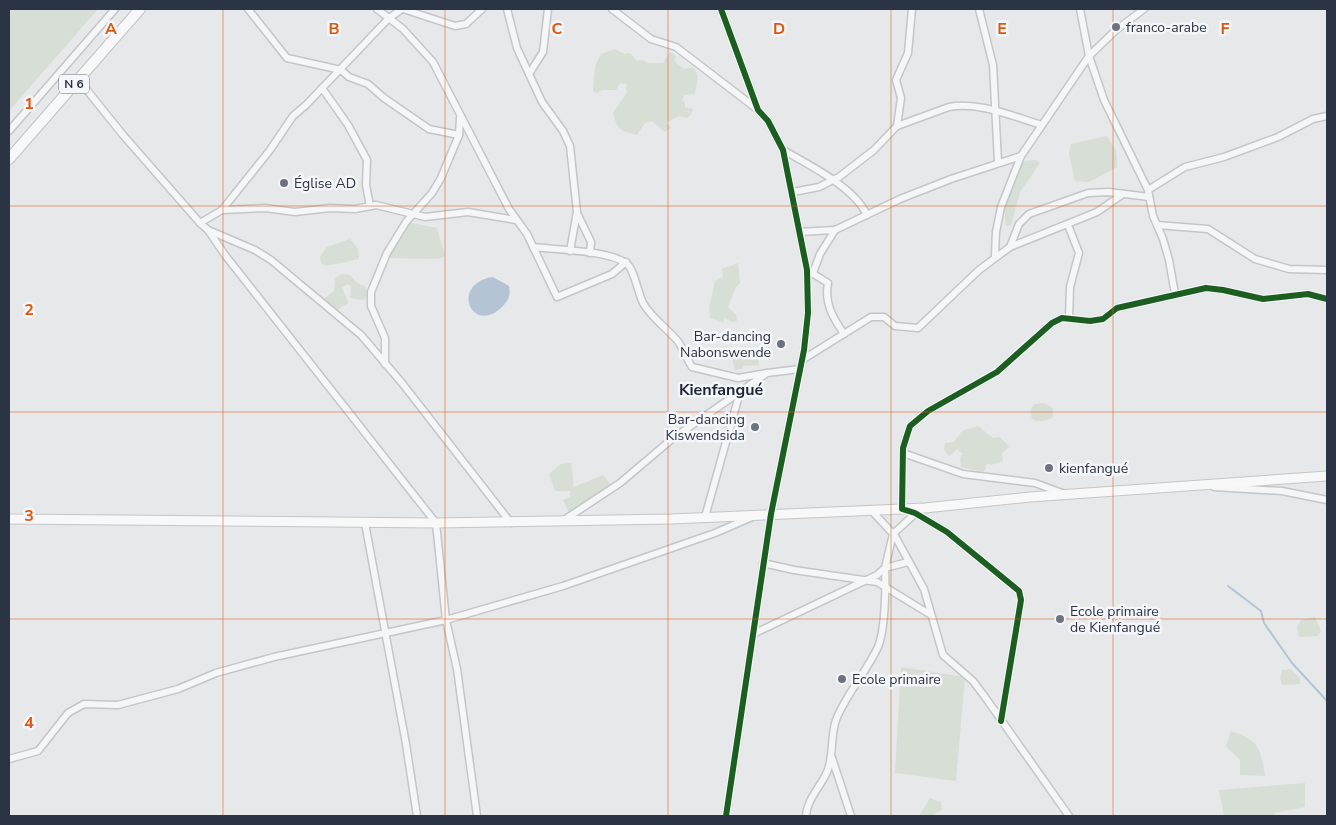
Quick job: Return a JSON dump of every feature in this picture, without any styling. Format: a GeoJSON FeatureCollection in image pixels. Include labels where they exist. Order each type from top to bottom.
{"type":"FeatureCollection","features":[{"type":"Feature","properties":{"kind":"main road","name":"N 6"},"geometry":{"type":"LineString","coordinates":[[9,159],[140,9]]}},
{"type":"Feature","properties":{"kind":"main road"},"geometry":{"type":"LineString","coordinates":[[9,519],[365,523],[558,522],[925,508],[1065,494],[1327,476]]}},
{"type":"Feature","properties":{"kind":"street"},"geometry":{"type":"LineString","coordinates":[[9,131],[115,9]]}},
{"type":"Feature","properties":{"kind":"street"},"geometry":{"type":"LineString","coordinates":[[248,9],[287,58],[341,70],[348,76],[368,84],[384,98],[429,129],[459,135]]}},
{"type":"Feature","properties":{"kind":"street"},"geometry":{"type":"LineString","coordinates":[[377,9],[421,47],[433,62],[460,117],[516,220],[527,234],[557,297],[612,274],[626,262]]}},
{"type":"Feature","properties":{"kind":"street"},"geometry":{"type":"LineString","coordinates":[[200,223],[222,210],[270,150],[293,116],[341,70],[389,18],[402,9],[455,26],[466,24],[482,9]]}},
{"type":"Feature","properties":{"kind":"street"},"geometry":{"type":"LineString","coordinates":[[507,9],[517,48],[542,102],[568,139],[577,212],[590,242],[590,253]]}},
{"type":"Feature","properties":{"kind":"street"},"geometry":{"type":"LineString","coordinates":[[529,74],[543,52],[548,9]]}},
{"type":"Feature","properties":{"kind":"street"},"geometry":{"type":"LineString","coordinates":[[612,9],[651,39],[680,50],[758,110],[768,121],[783,150],[793,192],[799,232],[810,271],[808,313],[802,360],[771,514],[726,816]]}},
{"type":"Feature","properties":{"kind":"street"},"geometry":{"type":"LineString","coordinates":[[721,9],[758,110]]}},
{"type":"Feature","properties":{"kind":"street"},"geometry":{"type":"LineString","coordinates":[[897,126],[901,98],[896,80],[908,53],[912,9]]}},
{"type":"Feature","properties":{"kind":"street"},"geometry":{"type":"LineString","coordinates":[[979,9],[993,65],[998,162]]}},
{"type":"Feature","properties":{"kind":"street"},"geometry":{"type":"LineString","coordinates":[[1080,9],[1089,56],[1104,100],[1149,194],[1169,260],[1175,294]]}},
{"type":"Feature","properties":{"kind":"street"},"geometry":{"type":"LineString","coordinates":[[995,256],[996,232],[1001,207],[1020,156],[1089,56],[1116,30],[1144,9]]}},
{"type":"Feature","properties":{"kind":"street"},"geometry":{"type":"LineString","coordinates":[[78,79],[123,136],[208,230],[224,255],[436,523],[446,620],[457,669],[477,816]]}},
{"type":"Feature","properties":{"kind":"street"},"geometry":{"type":"LineString","coordinates":[[322,88],[348,125],[367,160],[366,185],[370,206]]}},
{"type":"Feature","properties":{"kind":"street"},"geometry":{"type":"LineString","coordinates":[[793,192],[820,187],[832,180],[874,150],[897,126],[957,105],[996,112],[1042,125]]}},
{"type":"Feature","properties":{"kind":"street"},"geometry":{"type":"LineString","coordinates":[[1010,247],[1019,224],[1029,214],[1088,193],[1149,194],[1180,169],[1224,157],[1278,137],[1313,119],[1327,116]]}},
{"type":"Feature","properties":{"kind":"street"},"geometry":{"type":"LineString","coordinates":[[385,364],[384,338],[369,300],[387,253],[406,222],[432,193],[441,178],[459,135],[460,117]]}},
{"type":"Feature","properties":{"kind":"street"},"geometry":{"type":"LineString","coordinates":[[783,150],[832,180],[860,202],[867,215]]}},
{"type":"Feature","properties":{"kind":"street"},"geometry":{"type":"LineString","coordinates":[[799,232],[835,230],[900,199],[998,162],[1020,156]]}},
{"type":"Feature","properties":{"kind":"street"},"geometry":{"type":"LineString","coordinates":[[802,360],[871,317],[884,317],[895,326],[918,328],[995,256],[1010,247],[1096,212],[1123,194]]}},
{"type":"Feature","properties":{"kind":"street"},"geometry":{"type":"LineString","coordinates":[[222,210],[265,208],[295,212],[330,208],[355,209],[382,206],[412,215],[436,217],[468,212],[516,220]]}},
{"type":"Feature","properties":{"kind":"street"},"geometry":{"type":"LineString","coordinates":[[570,251],[577,212]]}},
{"type":"Feature","properties":{"kind":"street"},"geometry":{"type":"LineString","coordinates":[[1068,225],[1079,253],[1070,287],[1069,318]]}},
{"type":"Feature","properties":{"kind":"street"},"geometry":{"type":"LineString","coordinates":[[1157,225],[1208,229],[1255,259],[1289,269],[1327,270]]}},
{"type":"Feature","properties":{"kind":"street"},"geometry":{"type":"LineString","coordinates":[[208,230],[255,250],[271,260],[360,335],[511,523]]}},
{"type":"Feature","properties":{"kind":"street"},"geometry":{"type":"LineString","coordinates":[[810,271],[835,230]]}},
{"type":"Feature","properties":{"kind":"street"},"geometry":{"type":"LineString","coordinates":[[533,247],[605,254],[626,262],[631,267],[637,290],[644,305],[662,327],[675,337],[692,367],[706,372],[738,378],[800,369]]}},
{"type":"Feature","properties":{"kind":"street"},"geometry":{"type":"LineString","coordinates":[[810,271],[828,283],[826,295],[830,311],[844,334]]}},
{"type":"Feature","properties":{"kind":"street"},"geometry":{"type":"LineString","coordinates":[[1001,721],[1020,600],[1019,591],[947,532],[915,513],[902,509],[903,452],[905,439],[914,422],[966,388],[997,372],[1052,323],[1069,318],[1080,321],[1103,319],[1117,308],[1206,288],[1263,299],[1308,294],[1327,298]]}},
{"type":"Feature","properties":{"kind":"street"},"geometry":{"type":"LineString","coordinates":[[558,522],[574,515],[620,483],[672,439],[767,373]]}},
{"type":"Feature","properties":{"kind":"street"},"geometry":{"type":"LineString","coordinates":[[705,517],[740,392]]}},
{"type":"Feature","properties":{"kind":"street"},"geometry":{"type":"LineString","coordinates":[[903,452],[963,474],[1036,483],[1065,494]]}},
{"type":"Feature","properties":{"kind":"street"},"geometry":{"type":"LineString","coordinates":[[1203,486],[1282,492],[1327,500]]}},
{"type":"Feature","properties":{"kind":"street"},"geometry":{"type":"LineString","coordinates":[[806,816],[808,803],[826,773],[832,758],[834,728],[839,713],[878,647],[886,586],[885,568],[893,534],[915,513],[925,508]]}},
{"type":"Feature","properties":{"kind":"street"},"geometry":{"type":"LineString","coordinates":[[872,511],[893,534],[924,589],[943,655],[973,681],[1044,778],[1069,816]]}},
{"type":"Feature","properties":{"kind":"street"},"geometry":{"type":"LineString","coordinates":[[9,759],[38,751],[68,713],[84,704],[118,705],[178,689],[216,673],[274,657],[446,620],[563,586],[714,533],[758,514]]}},
{"type":"Feature","properties":{"kind":"street"},"geometry":{"type":"LineString","coordinates":[[365,523],[387,634],[417,816]]}},
{"type":"Feature","properties":{"kind":"street"},"geometry":{"type":"LineString","coordinates":[[753,634],[866,580],[885,568],[908,562]]}},
{"type":"Feature","properties":{"kind":"street"},"geometry":{"type":"LineString","coordinates":[[764,563],[866,580],[886,586],[931,615]]}},
{"type":"Feature","properties":{"kind":"street"},"geometry":{"type":"LineString","coordinates":[[832,758],[851,816]]}},
{"type":"Feature","properties":{"kind":"shaded area"},"geometry":{"type":"Polygon","coordinates":[[[9,9],[98,9],[9,111],[9,9]]]}},
{"type":"Feature","properties":{"kind":"shaded area"},"geometry":{"type":"Polygon","coordinates":[[[615,49],[624,54],[630,53],[637,61],[642,60],[648,63],[663,63],[670,52],[676,56],[674,61],[684,69],[693,67],[698,76],[695,94],[684,95],[682,101],[685,101],[685,107],[693,109],[691,115],[687,118],[679,116],[666,123],[671,128],[665,132],[652,121],[645,123],[637,135],[620,129],[613,113],[628,91],[626,90],[627,84],[620,83],[616,90],[602,90],[597,93],[593,91],[595,66],[601,54],[615,49]]]}},
{"type":"Feature","properties":{"kind":"shaded area"},"geometry":{"type":"Polygon","coordinates":[[[1107,136],[1116,151],[1117,167],[1089,182],[1075,181],[1069,154],[1071,144],[1107,136]]]}},
{"type":"Feature","properties":{"kind":"shaded area"},"geometry":{"type":"Polygon","coordinates":[[[1036,160],[1040,163],[1020,192],[1011,225],[1006,226],[1004,205],[1019,166],[1025,161],[1036,160]]]}},
{"type":"Feature","properties":{"kind":"shaded area"},"geometry":{"type":"Polygon","coordinates":[[[407,222],[437,228],[445,256],[438,259],[388,258],[407,222]]]}},
{"type":"Feature","properties":{"kind":"shaded area"},"geometry":{"type":"Polygon","coordinates":[[[350,239],[358,249],[359,259],[326,266],[321,263],[320,257],[327,247],[350,239]]]}},
{"type":"Feature","properties":{"kind":"shaded area"},"geometry":{"type":"Polygon","coordinates":[[[738,263],[740,283],[736,287],[728,307],[736,315],[737,321],[731,322],[725,317],[723,322],[710,318],[709,308],[715,281],[723,277],[722,269],[738,263]]]}},
{"type":"Feature","properties":{"kind":"shaded area"},"geometry":{"type":"Polygon","coordinates":[[[342,274],[350,275],[357,283],[365,286],[367,293],[365,300],[350,298],[351,287],[348,284],[342,287],[348,303],[336,311],[325,303],[325,298],[334,291],[335,278],[342,274]]]}},
{"type":"Feature","properties":{"kind":"shaded area"},"geometry":{"type":"Polygon","coordinates":[[[746,349],[747,355],[757,354],[759,365],[743,366],[742,369],[735,370],[731,354],[737,350],[746,349]]]}},
{"type":"Feature","properties":{"kind":"shaded area"},"geometry":{"type":"Polygon","coordinates":[[[1043,403],[1053,408],[1053,417],[1043,421],[1032,419],[1030,411],[1034,404],[1043,403]]]}},
{"type":"Feature","properties":{"kind":"shaded area"},"geometry":{"type":"Polygon","coordinates":[[[978,426],[993,438],[1000,437],[1009,447],[1002,453],[1003,461],[991,465],[989,463],[983,472],[961,467],[960,458],[963,454],[957,449],[949,456],[944,449],[945,443],[954,442],[962,431],[978,426]]]}},
{"type":"Feature","properties":{"kind":"shaded area"},"geometry":{"type":"Polygon","coordinates":[[[571,463],[574,487],[603,475],[611,485],[570,514],[563,500],[570,497],[570,491],[555,491],[549,474],[561,464],[571,463]]]}},
{"type":"Feature","properties":{"kind":"shaded area"},"geometry":{"type":"Polygon","coordinates":[[[1315,617],[1321,631],[1318,636],[1299,637],[1297,627],[1301,620],[1315,617]]]}},
{"type":"Feature","properties":{"kind":"shaded area"},"geometry":{"type":"Polygon","coordinates":[[[901,667],[965,677],[956,781],[895,773],[901,667]]]}},
{"type":"Feature","properties":{"kind":"shaded area"},"geometry":{"type":"Polygon","coordinates":[[[1290,669],[1300,678],[1300,684],[1282,685],[1280,678],[1282,670],[1290,669]]]}},
{"type":"Feature","properties":{"kind":"shaded area"},"geometry":{"type":"Polygon","coordinates":[[[1231,731],[1248,738],[1257,747],[1262,759],[1265,776],[1240,775],[1240,760],[1226,746],[1231,731]]]}},
{"type":"Feature","properties":{"kind":"shaded area"},"geometry":{"type":"Polygon","coordinates":[[[1305,783],[1305,807],[1275,813],[1274,816],[1224,816],[1219,790],[1305,783]]]}},
{"type":"Feature","properties":{"kind":"shaded area"},"geometry":{"type":"Polygon","coordinates":[[[930,798],[941,802],[942,810],[931,816],[919,816],[930,798]]]}},
{"type":"Feature","properties":{"kind":"water"},"geometry":{"type":"Polygon","coordinates":[[[493,277],[509,286],[509,295],[502,307],[491,314],[482,316],[474,312],[470,306],[469,297],[472,289],[480,281],[493,277]]]}},
{"type":"Feature","properties":{"kind":"waterway"},"geometry":{"type":"LineString","coordinates":[[1327,553],[1327,587]]}},
{"type":"Feature","properties":{"kind":"waterway"},"geometry":{"type":"LineString","coordinates":[[1228,586],[1261,611],[1264,623],[1292,663],[1327,701]]}},
{"type":"Feature","properties":{"kind":"cycle path"},"geometry":{"type":"LineString","coordinates":[[721,9],[758,110],[768,121],[783,150],[807,270],[808,313],[804,350],[771,514],[726,816]]}},
{"type":"Feature","properties":{"kind":"cycle path"},"geometry":{"type":"LineString","coordinates":[[1001,721],[1021,600],[1019,591],[947,532],[915,513],[902,509],[903,448],[910,426],[928,411],[997,372],[1052,323],[1062,318],[1090,321],[1103,319],[1117,308],[1206,288],[1263,299],[1308,294],[1327,299]]}},
{"type":"Feature","properties":{"kind":"place","name":"franco-arabe"},"geometry":{"type":"Point","coordinates":[1116,27]}},
{"type":"Feature","properties":{"kind":"place","name":"Église AD"},"geometry":{"type":"Point","coordinates":[284,183]}},
{"type":"Feature","properties":{"kind":"place","name":"Bar-dancing Nabonswende"},"geometry":{"type":"Point","coordinates":[781,344]}},
{"type":"Feature","properties":{"kind":"place","name":"Bar-dancing Kiswendsida"},"geometry":{"type":"Point","coordinates":[755,427]}},
{"type":"Feature","properties":{"kind":"place","name":"kienfangué"},"geometry":{"type":"Point","coordinates":[1049,468]}},
{"type":"Feature","properties":{"kind":"place","name":"Ecole primaire de Kienfangué"},"geometry":{"type":"Point","coordinates":[1060,619]}},
{"type":"Feature","properties":{"kind":"place","name":"Ecole primaire"},"geometry":{"type":"Point","coordinates":[842,679]}},
{"type":"Feature","properties":{"kind":"district","name":"Kienfangué"},"geometry":{"type":"Point","coordinates":[721,389]}}]}
